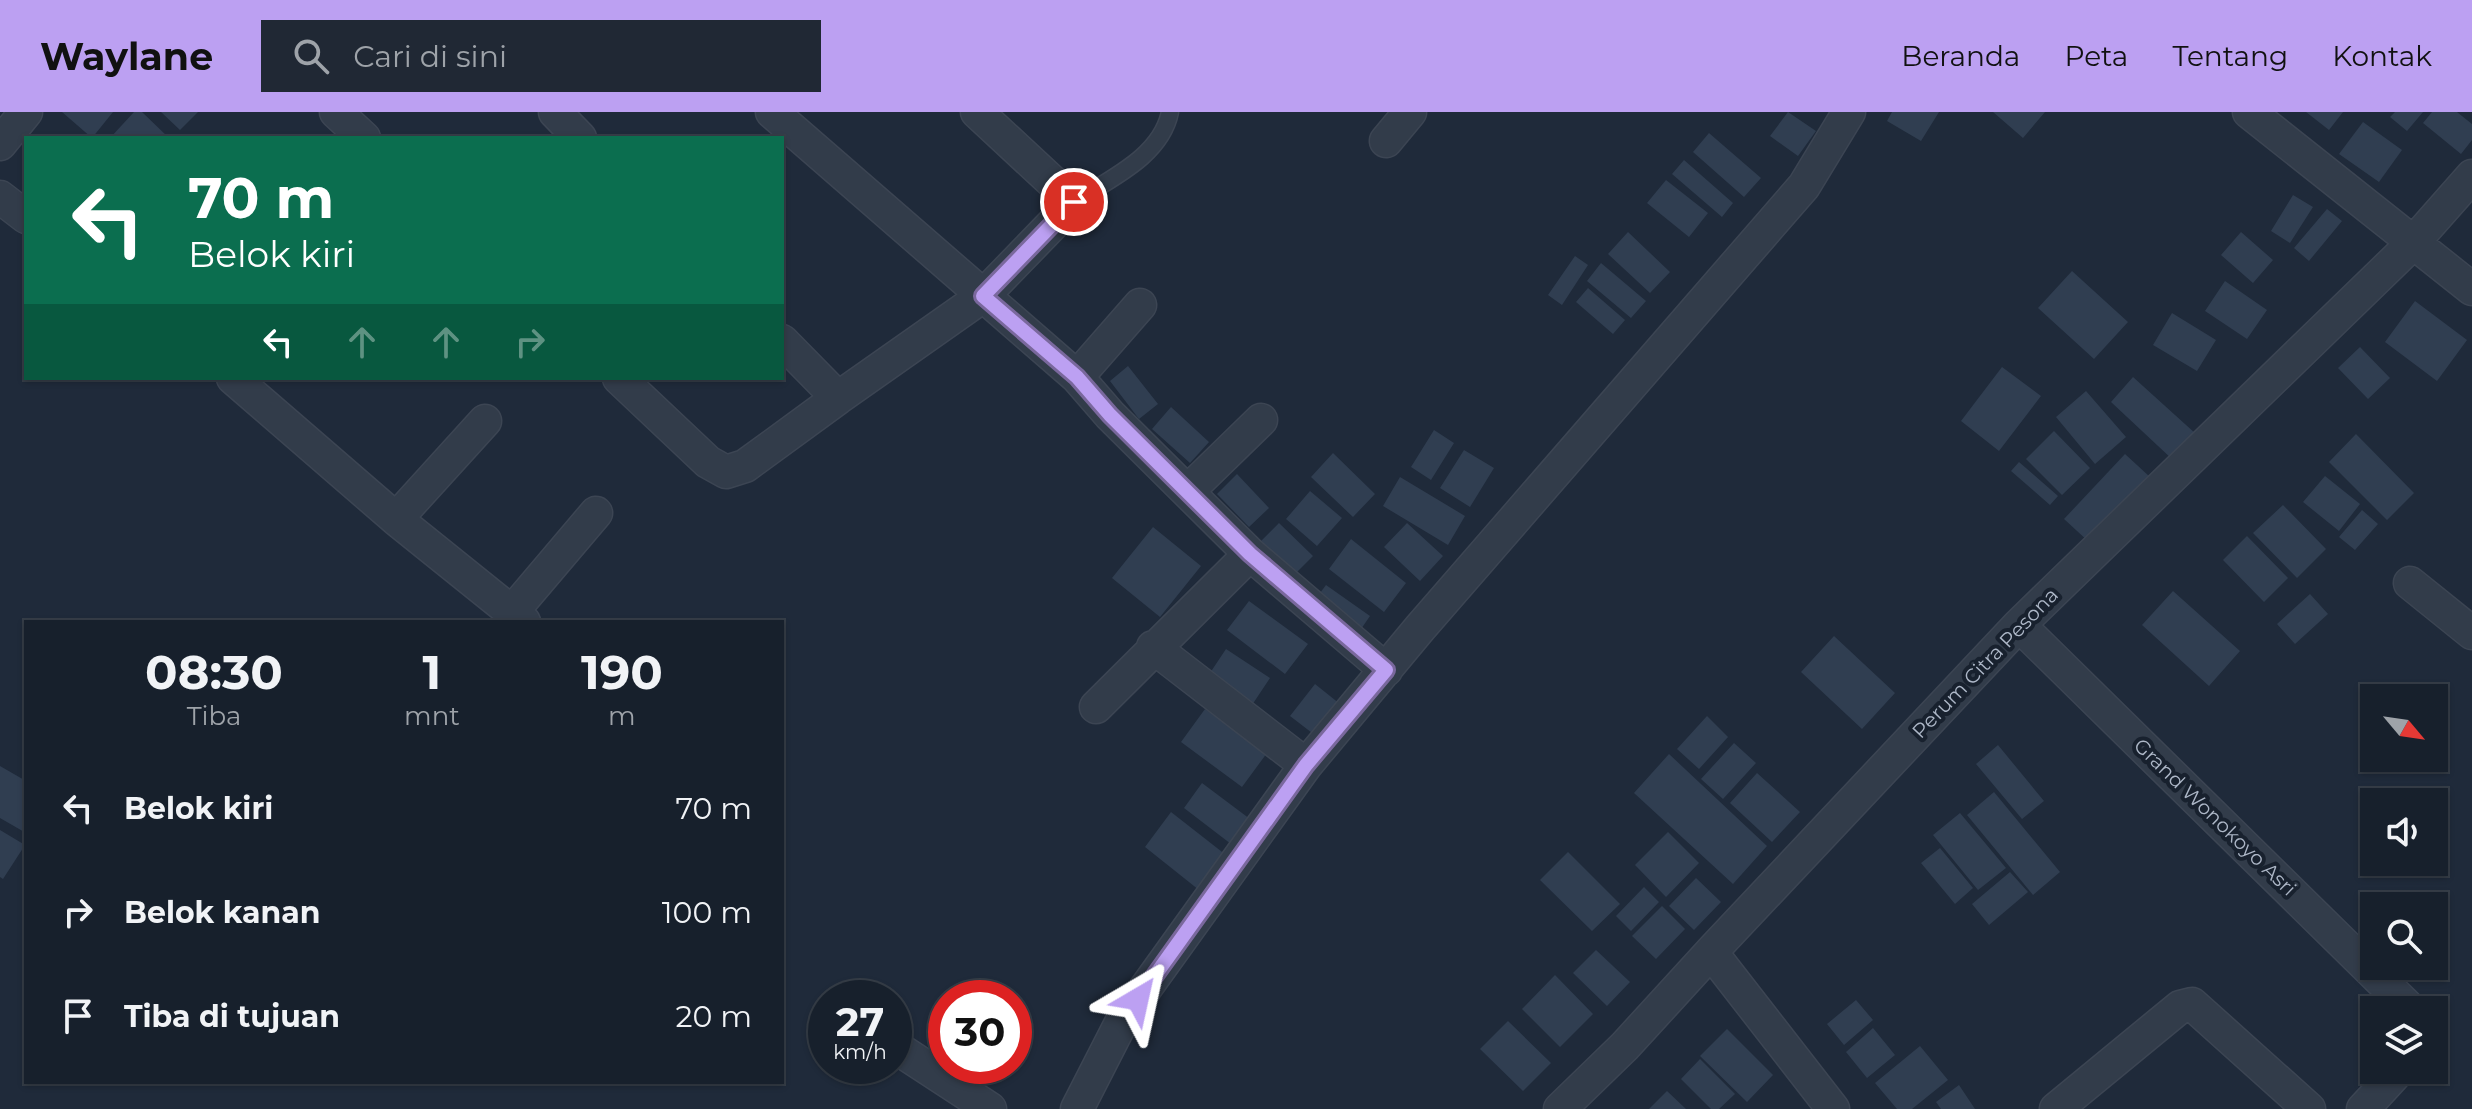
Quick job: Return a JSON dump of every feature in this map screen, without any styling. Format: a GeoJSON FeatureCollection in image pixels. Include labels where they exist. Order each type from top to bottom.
{"type":"FeatureCollection","features":[{"type":"Feature","properties":{"kind":"street"},"geometry":{"type":"LineString","coordinates":[[0,144],[26,112]]}},
{"type":"Feature","properties":{"kind":"street"},"geometry":{"type":"LineString","coordinates":[[336,112],[362,136]]}},
{"type":"Feature","properties":{"kind":"street"},"geometry":{"type":"LineString","coordinates":[[555,112],[578,136]]}},
{"type":"Feature","properties":{"kind":"street"},"geometry":{"type":"LineString","coordinates":[[772,112],[1077,377],[1110,415],[1250,554],[1386,670]]}},
{"type":"Feature","properties":{"kind":"street"},"geometry":{"type":"LineString","coordinates":[[621,380],[708,462],[726,472],[745,466],[983,296],[1074,202],[977,112]]}},
{"type":"Feature","properties":{"kind":"street"},"geometry":{"type":"LineString","coordinates":[[1386,141],[1410,112]]}},
{"type":"Feature","properties":{"kind":"street"},"geometry":{"type":"LineString","coordinates":[[1077,1109],[1122,1021],[1306,765],[1804,186],[1849,112]]}},
{"type":"Feature","properties":{"kind":"street"},"geometry":{"type":"LineString","coordinates":[[2249,112],[2472,289]]}},
{"type":"Feature","properties":{"kind":"street","name":"Perum Citra Pesona"},"geometry":{"type":"LineString","coordinates":[[1560,1109],[1625,1046],[2019,625],[2412,244],[2472,176]]}},
{"type":"Feature","properties":{"kind":"street"},"geometry":{"type":"LineString","coordinates":[[0,197],[24,215]]}},
{"type":"Feature","properties":{"kind":"street"},"geometry":{"type":"LineString","coordinates":[[1077,377],[1140,305]]}},
{"type":"Feature","properties":{"kind":"street"},"geometry":{"type":"LineString","coordinates":[[784,343],[838,398]]}},
{"type":"Feature","properties":{"kind":"street"},"geometry":{"type":"LineString","coordinates":[[235,380],[396,519],[518,617],[596,513]]}},
{"type":"Feature","properties":{"kind":"street"},"geometry":{"type":"LineString","coordinates":[[1188,491],[1261,420]]}},
{"type":"Feature","properties":{"kind":"street"},"geometry":{"type":"LineString","coordinates":[[396,519],[485,421]]}},
{"type":"Feature","properties":{"kind":"street"},"geometry":{"type":"LineString","coordinates":[[1096,707],[1250,554]]}},
{"type":"Feature","properties":{"kind":"street"},"geometry":{"type":"LineString","coordinates":[[2410,583],[2472,633]]}},
{"type":"Feature","properties":{"kind":"street","name":"Grand Wonokoyo Asri"},"geometry":{"type":"LineString","coordinates":[[2019,625],[2397,996]]}},
{"type":"Feature","properties":{"kind":"street"},"geometry":{"type":"LineString","coordinates":[[1153,647],[1306,765]]}},
{"type":"Feature","properties":{"kind":"street"},"geometry":{"type":"LineString","coordinates":[[1711,952],[1833,1109]]}},
{"type":"Feature","properties":{"kind":"street"},"geometry":{"type":"LineString","coordinates":[[2056,1109],[2180,1007],[2192,1004],[2297,1105]]}},
{"type":"Feature","properties":{"kind":"street"},"geometry":{"type":"LineString","coordinates":[[912,1058],[990,1109]]}},
{"type":"Feature","properties":{"kind":"street"},"geometry":{"type":"LineString","coordinates":[[2377,1104],[2390,1084]]}},
{"type":"Feature","properties":{"kind":"lane"},"geometry":{"type":"LineString","coordinates":[[1074,202],[1149,152],[1168,124],[1170,112]]}},
{"type":"Feature","properties":{"kind":"building"},"geometry":{"type":"Polygon","coordinates":[[[62,112],[113,112],[94,136],[62,112]]]}},
{"type":"Feature","properties":{"kind":"building"},"geometry":{"type":"Polygon","coordinates":[[[134,112],[142,112],[167,136],[112,136],[134,112]]]}},
{"type":"Feature","properties":{"kind":"building"},"geometry":{"type":"Polygon","coordinates":[[[161,112],[198,112],[180,130],[161,112]]]}},
{"type":"Feature","properties":{"kind":"building"},"geometry":{"type":"Polygon","coordinates":[[[1788,112],[1816,131],[1798,156],[1770,136],[1788,112]]]}},
{"type":"Feature","properties":{"kind":"building"},"geometry":{"type":"Polygon","coordinates":[[[1892,112],[1939,112],[1921,141],[1887,121],[1892,112]]]}},
{"type":"Feature","properties":{"kind":"building"},"geometry":{"type":"Polygon","coordinates":[[[1993,112],[2045,112],[2023,138],[1993,112]]]}},
{"type":"Feature","properties":{"kind":"building"},"geometry":{"type":"Polygon","coordinates":[[[2306,112],[2343,112],[2329,130],[2306,112]]]}},
{"type":"Feature","properties":{"kind":"building"},"geometry":{"type":"Polygon","coordinates":[[[2395,112],[2423,112],[2407,131],[2390,117],[2395,112]]]}},
{"type":"Feature","properties":{"kind":"building"},"geometry":{"type":"Polygon","coordinates":[[[2432,112],[2457,112],[2472,124],[2472,140],[2461,154],[2423,123],[2432,112]]]}},
{"type":"Feature","properties":{"kind":"building"},"geometry":{"type":"Polygon","coordinates":[[[2363,122],[2402,150],[2379,182],[2339,154],[2363,122]]]}},
{"type":"Feature","properties":{"kind":"building"},"geometry":{"type":"Polygon","coordinates":[[[1709,133],[1761,178],[1744,197],[1693,152],[1709,133]]]}},
{"type":"Feature","properties":{"kind":"building"},"geometry":{"type":"Polygon","coordinates":[[[1684,160],[1733,203],[1722,217],[1672,174],[1684,160]]]}},
{"type":"Feature","properties":{"kind":"building"},"geometry":{"type":"Polygon","coordinates":[[[1666,180],[1708,213],[1689,237],[1647,203],[1666,180]]]}},
{"type":"Feature","properties":{"kind":"building"},"geometry":{"type":"Polygon","coordinates":[[[2293,195],[2313,207],[2290,243],[2271,231],[2293,195]]]}},
{"type":"Feature","properties":{"kind":"building"},"geometry":{"type":"Polygon","coordinates":[[[2327,209],[2342,221],[2309,261],[2294,248],[2327,209]]]}},
{"type":"Feature","properties":{"kind":"building"},"geometry":{"type":"Polygon","coordinates":[[[1628,232],[1670,272],[1650,293],[1608,254],[1628,232]]]}},
{"type":"Feature","properties":{"kind":"building"},"geometry":{"type":"Polygon","coordinates":[[[2241,232],[2273,260],[2253,283],[2221,255],[2241,232]]]}},
{"type":"Feature","properties":{"kind":"building"},"geometry":{"type":"Polygon","coordinates":[[[1575,256],[1588,265],[1562,305],[1548,295],[1575,256]]]}},
{"type":"Feature","properties":{"kind":"building"},"geometry":{"type":"Polygon","coordinates":[[[1601,263],[1646,301],[1631,318],[1587,281],[1601,263]]]}},
{"type":"Feature","properties":{"kind":"building"},"geometry":{"type":"Polygon","coordinates":[[[2072,271],[2128,322],[2094,359],[2038,308],[2072,271]]]}},
{"type":"Feature","properties":{"kind":"building"},"geometry":{"type":"Polygon","coordinates":[[[2225,281],[2267,310],[2247,339],[2205,311],[2225,281]]]}},
{"type":"Feature","properties":{"kind":"building"},"geometry":{"type":"Polygon","coordinates":[[[1588,288],[1625,320],[1613,334],[1576,302],[1588,288]]]}},
{"type":"Feature","properties":{"kind":"building"},"geometry":{"type":"Polygon","coordinates":[[[2415,301],[2467,340],[2437,381],[2385,342],[2415,301]]]}},
{"type":"Feature","properties":{"kind":"building"},"geometry":{"type":"Polygon","coordinates":[[[2172,313],[2216,340],[2197,371],[2153,345],[2172,313]]]}},
{"type":"Feature","properties":{"kind":"building"},"geometry":{"type":"Polygon","coordinates":[[[2360,347],[2390,378],[2368,399],[2338,368],[2360,347]]]}},
{"type":"Feature","properties":{"kind":"building"},"geometry":{"type":"Polygon","coordinates":[[[1128,366],[1158,404],[1139,419],[1110,381],[1128,366]]]}},
{"type":"Feature","properties":{"kind":"building"},"geometry":{"type":"Polygon","coordinates":[[[2002,367],[2041,396],[1999,451],[1961,421],[2002,367]]]}},
{"type":"Feature","properties":{"kind":"building"},"geometry":{"type":"Polygon","coordinates":[[[2133,377],[2196,434],[2173,460],[2111,402],[2133,377]]]}},
{"type":"Feature","properties":{"kind":"building"},"geometry":{"type":"Polygon","coordinates":[[[2086,391],[2126,437],[2095,464],[2056,417],[2086,391]]]}},
{"type":"Feature","properties":{"kind":"building"},"geometry":{"type":"Polygon","coordinates":[[[1171,407],[1209,442],[1190,463],[1152,429],[1171,407]]]}},
{"type":"Feature","properties":{"kind":"building"},"geometry":{"type":"Polygon","coordinates":[[[1434,430],[1454,443],[1431,480],[1411,467],[1434,430]]]}},
{"type":"Feature","properties":{"kind":"building"},"geometry":{"type":"Polygon","coordinates":[[[2054,431],[2090,468],[2062,495],[2026,459],[2054,431]]]}},
{"type":"Feature","properties":{"kind":"building"},"geometry":{"type":"Polygon","coordinates":[[[2356,434],[2414,493],[2387,520],[2329,462],[2356,434]]]}},
{"type":"Feature","properties":{"kind":"building"},"geometry":{"type":"Polygon","coordinates":[[[1464,450],[1494,468],[1470,507],[1440,488],[1464,450]]]}},
{"type":"Feature","properties":{"kind":"building"},"geometry":{"type":"Polygon","coordinates":[[[1333,453],[1375,494],[1353,517],[1311,477],[1333,453]]]}},
{"type":"Feature","properties":{"kind":"building"},"geometry":{"type":"Polygon","coordinates":[[[2125,454],[2150,477],[2089,542],[2064,519],[2125,454]]]}},
{"type":"Feature","properties":{"kind":"building"},"geometry":{"type":"Polygon","coordinates":[[[2019,462],[2058,496],[2050,505],[2011,471],[2019,462]]]}},
{"type":"Feature","properties":{"kind":"building"},"geometry":{"type":"Polygon","coordinates":[[[1237,474],[1269,508],[1249,527],[1217,494],[1237,474]]]}},
{"type":"Feature","properties":{"kind":"building"},"geometry":{"type":"Polygon","coordinates":[[[2325,476],[2360,504],[2339,531],[2303,502],[2325,476]]]}},
{"type":"Feature","properties":{"kind":"building"},"geometry":{"type":"Polygon","coordinates":[[[1400,477],[1465,516],[1448,545],[1383,506],[1400,477]]]}},
{"type":"Feature","properties":{"kind":"building"},"geometry":{"type":"Polygon","coordinates":[[[1310,491],[1342,518],[1317,546],[1286,519],[1310,491]]]}},
{"type":"Feature","properties":{"kind":"building"},"geometry":{"type":"Polygon","coordinates":[[[2283,505],[2326,549],[2297,578],[2253,533],[2283,505]]]}},
{"type":"Feature","properties":{"kind":"building"},"geometry":{"type":"Polygon","coordinates":[[[2362,510],[2378,524],[2355,550],[2339,537],[2362,510]]]}},
{"type":"Feature","properties":{"kind":"building"},"geometry":{"type":"Polygon","coordinates":[[[1279,523],[1313,556],[1294,575],[1260,542],[1279,523]]]}},
{"type":"Feature","properties":{"kind":"building"},"geometry":{"type":"Polygon","coordinates":[[[1407,523],[1443,556],[1420,581],[1384,547],[1407,523]]]}},
{"type":"Feature","properties":{"kind":"building"},"geometry":{"type":"Polygon","coordinates":[[[1153,527],[1201,566],[1160,617],[1112,578],[1153,527]]]}},
{"type":"Feature","properties":{"kind":"building"},"geometry":{"type":"Polygon","coordinates":[[[2247,536],[2288,578],[2264,602],[2223,560],[2247,536]]]}},
{"type":"Feature","properties":{"kind":"building"},"geometry":{"type":"Polygon","coordinates":[[[1351,539],[1406,583],[1384,612],[1329,569],[1351,539]]]}},
{"type":"Feature","properties":{"kind":"building"},"geometry":{"type":"Polygon","coordinates":[[[1326,585],[1370,616],[1359,632],[1314,601],[1326,585]]]}},
{"type":"Feature","properties":{"kind":"building"},"geometry":{"type":"Polygon","coordinates":[[[2173,591],[2240,651],[2209,686],[2142,625],[2173,591]]]}},
{"type":"Feature","properties":{"kind":"building"},"geometry":{"type":"Polygon","coordinates":[[[2310,594],[2328,614],[2295,644],[2277,624],[2310,594]]]}},
{"type":"Feature","properties":{"kind":"building"},"geometry":{"type":"Polygon","coordinates":[[[1249,601],[1308,644],[1285,674],[1227,630],[1249,601]]]}},
{"type":"Feature","properties":{"kind":"building"},"geometry":{"type":"Polygon","coordinates":[[[1834,636],[1895,693],[1862,729],[1801,672],[1834,636]]]}},
{"type":"Feature","properties":{"kind":"building"},"geometry":{"type":"Polygon","coordinates":[[[1226,649],[1270,678],[1252,705],[1208,676],[1226,649]]]}},
{"type":"Feature","properties":{"kind":"building"},"geometry":{"type":"Polygon","coordinates":[[[1315,684],[1340,704],[1316,736],[1290,716],[1315,684]]]}},
{"type":"Feature","properties":{"kind":"building"},"geometry":{"type":"Polygon","coordinates":[[[1205,709],[1267,753],[1242,787],[1181,742],[1205,709]]]}},
{"type":"Feature","properties":{"kind":"building"},"geometry":{"type":"Polygon","coordinates":[[[1707,716],[1728,737],[1699,769],[1677,749],[1707,716]]]}},
{"type":"Feature","properties":{"kind":"building"},"geometry":{"type":"Polygon","coordinates":[[[1734,743],[1756,763],[1723,799],[1701,779],[1734,743]]]}},
{"type":"Feature","properties":{"kind":"building"},"geometry":{"type":"Polygon","coordinates":[[[1998,745],[2044,801],[2022,819],[1976,764],[1998,745]]]}},
{"type":"Feature","properties":{"kind":"building"},"geometry":{"type":"Polygon","coordinates":[[[1669,754],[1767,846],[1733,884],[1634,793],[1669,754]]]}},
{"type":"Feature","properties":{"kind":"building"},"geometry":{"type":"Polygon","coordinates":[[[0,766],[24,780],[24,832],[0,818],[0,766]]]}},
{"type":"Feature","properties":{"kind":"building"},"geometry":{"type":"Polygon","coordinates":[[[1757,773],[1800,812],[1772,842],[1730,803],[1757,773]]]}},
{"type":"Feature","properties":{"kind":"building"},"geometry":{"type":"Polygon","coordinates":[[[1202,783],[1250,819],[1231,844],[1184,808],[1202,783]]]}},
{"type":"Feature","properties":{"kind":"building"},"geometry":{"type":"Polygon","coordinates":[[[1994,792],[2060,872],[2033,895],[1967,815],[1994,792]]]}},
{"type":"Feature","properties":{"kind":"building"},"geometry":{"type":"Polygon","coordinates":[[[1171,812],[1226,855],[1199,890],[1145,847],[1171,812]]]}},
{"type":"Feature","properties":{"kind":"building"},"geometry":{"type":"Polygon","coordinates":[[[1960,813],[2006,868],[1978,890],[1933,835],[1960,813]]]}},
{"type":"Feature","properties":{"kind":"building"},"geometry":{"type":"Polygon","coordinates":[[[0,830],[24,847],[3,879],[0,877],[0,830]]]}},
{"type":"Feature","properties":{"kind":"building"},"geometry":{"type":"Polygon","coordinates":[[[1668,832],[1699,863],[1666,897],[1635,865],[1668,832]]]}},
{"type":"Feature","properties":{"kind":"building"},"geometry":{"type":"Polygon","coordinates":[[[1940,848],[1973,888],[1955,904],[1921,863],[1940,848]]]}},
{"type":"Feature","properties":{"kind":"building"},"geometry":{"type":"Polygon","coordinates":[[[1568,852],[1620,904],[1592,931],[1540,880],[1568,852]]]}},
{"type":"Feature","properties":{"kind":"building"},"geometry":{"type":"Polygon","coordinates":[[[2010,872],[2028,892],[1989,925],[1972,904],[2010,872]]]}},
{"type":"Feature","properties":{"kind":"building"},"geometry":{"type":"Polygon","coordinates":[[[1696,878],[1721,902],[1694,930],[1669,906],[1696,878]]]}},
{"type":"Feature","properties":{"kind":"building"},"geometry":{"type":"Polygon","coordinates":[[[1644,887],[1659,902],[1631,931],[1616,916],[1644,887]]]}},
{"type":"Feature","properties":{"kind":"building"},"geometry":{"type":"Polygon","coordinates":[[[1662,906],[1685,929],[1656,959],[1632,936],[1662,906]]]}},
{"type":"Feature","properties":{"kind":"building"},"geometry":{"type":"Polygon","coordinates":[[[1596,950],[1630,982],[1607,1006],[1573,973],[1596,950]]]}},
{"type":"Feature","properties":{"kind":"building"},"geometry":{"type":"Polygon","coordinates":[[[1555,975],[1593,1014],[1560,1047],[1522,1009],[1555,975]]]}},
{"type":"Feature","properties":{"kind":"building"},"geometry":{"type":"Polygon","coordinates":[[[1856,1000],[1873,1020],[1844,1045],[1827,1024],[1856,1000]]]}},
{"type":"Feature","properties":{"kind":"building"},"geometry":{"type":"Polygon","coordinates":[[[1508,1021],[1551,1063],[1523,1091],[1480,1049],[1508,1021]]]}},
{"type":"Feature","properties":{"kind":"building"},"geometry":{"type":"Polygon","coordinates":[[[1873,1028],[1895,1055],[1867,1078],[1846,1052],[1873,1028]]]}},
{"type":"Feature","properties":{"kind":"building"},"geometry":{"type":"Polygon","coordinates":[[[1727,1029],[1773,1075],[1747,1102],[1700,1056],[1727,1029]]]}},
{"type":"Feature","properties":{"kind":"building"},"geometry":{"type":"Polygon","coordinates":[[[1920,1046],[1948,1080],[1912,1109],[1897,1109],[1875,1083],[1920,1046]]]}},
{"type":"Feature","properties":{"kind":"building"},"geometry":{"type":"Polygon","coordinates":[[[1700,1059],[1735,1094],[1719,1109],[1711,1109],[1681,1079],[1700,1059]]]}},
{"type":"Feature","properties":{"kind":"building"},"geometry":{"type":"Polygon","coordinates":[[[1959,1085],[1975,1109],[1941,1109],[1936,1102],[1959,1085]]]}},
{"type":"Feature","properties":{"kind":"building"},"geometry":{"type":"Polygon","coordinates":[[[1667,1091],[1686,1109],[1649,1109],[1667,1091]]]}},
{"type":"Feature","properties":{"kind":"route"},"geometry":{"type":"LineString","coordinates":[[1074,202],[983,296],[1077,377],[1147,453],[1250,554],[1323,620],[1386,670],[1306,765],[1138,999]]}}]}
